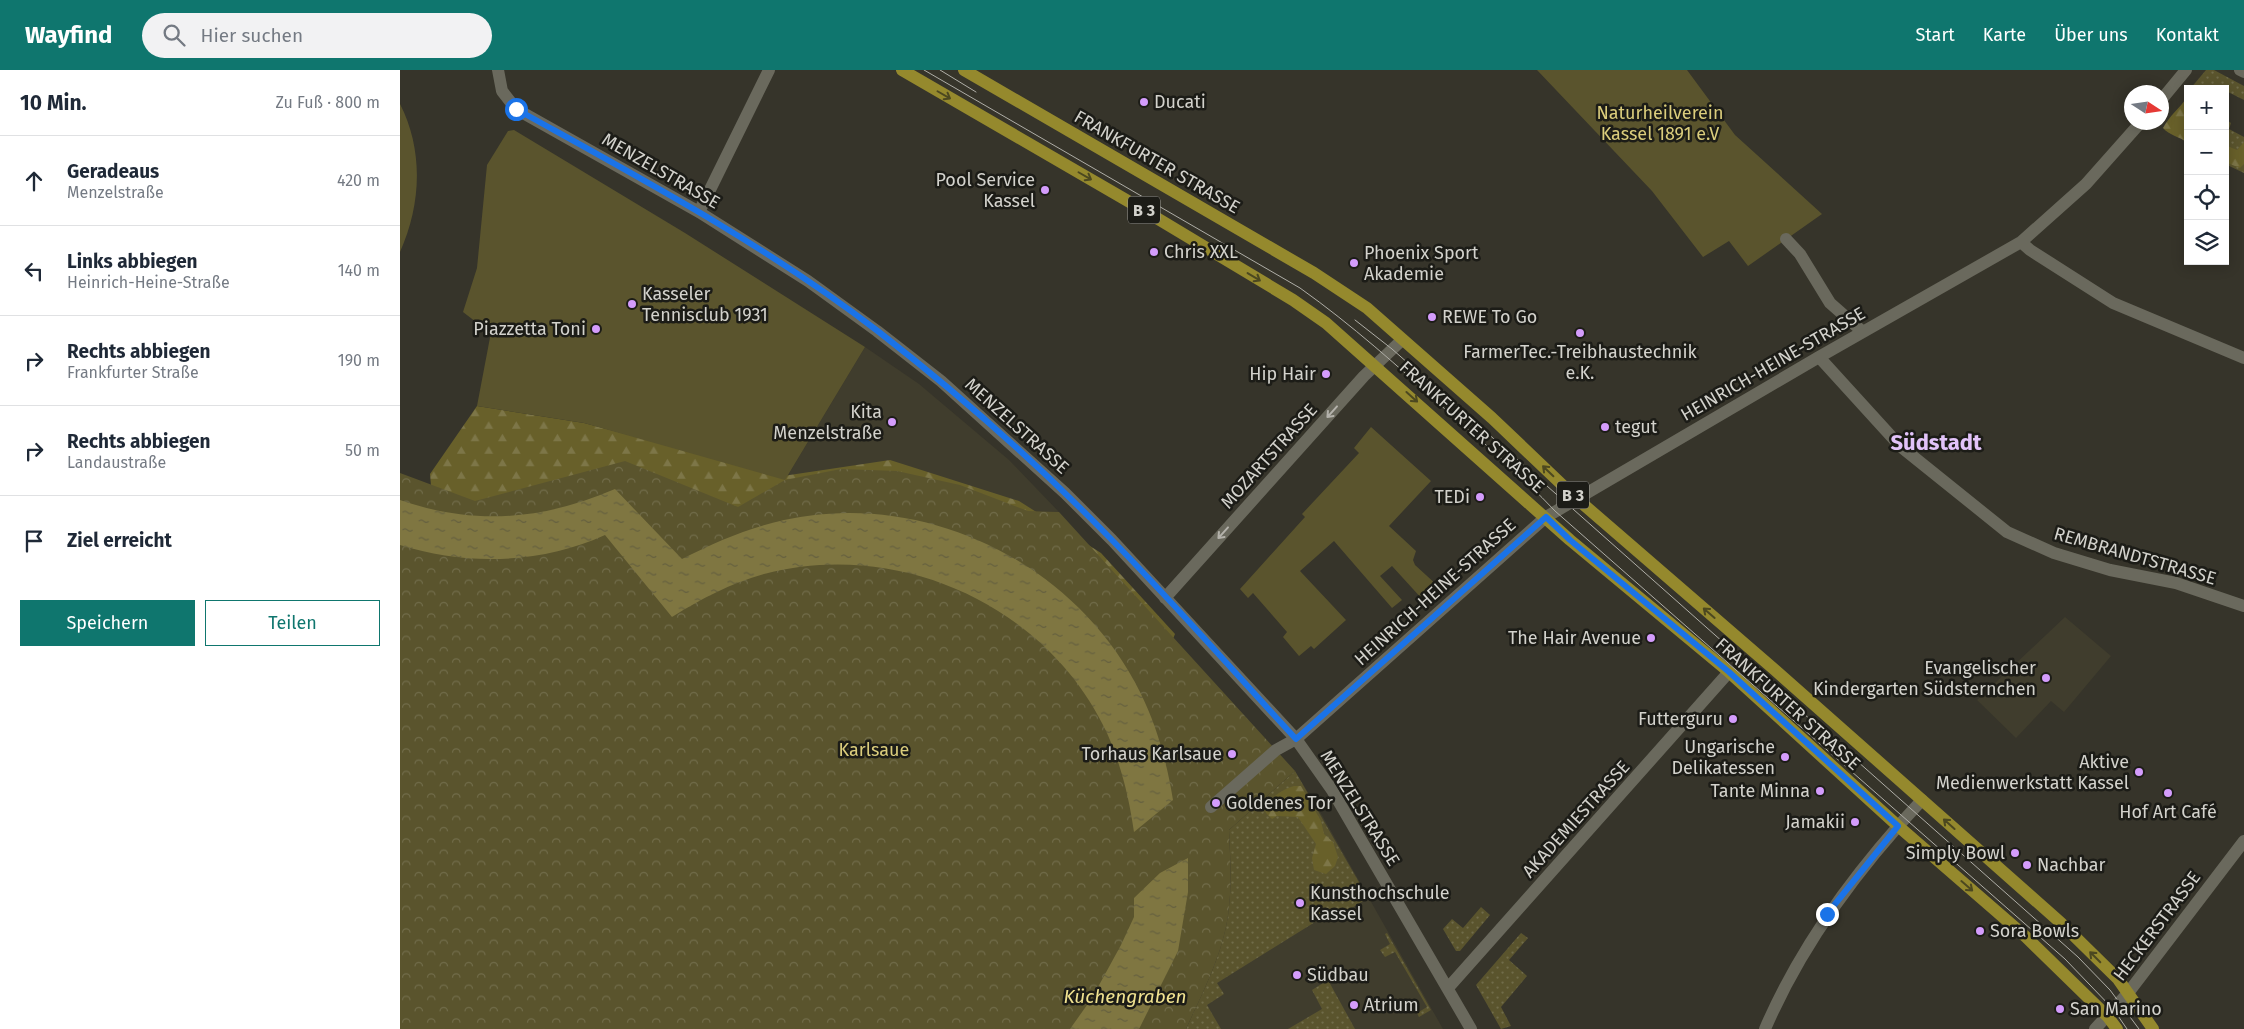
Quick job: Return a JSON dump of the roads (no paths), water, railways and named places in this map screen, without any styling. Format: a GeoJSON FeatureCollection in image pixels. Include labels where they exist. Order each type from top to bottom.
{"type":"FeatureCollection","features":[{"type":"Feature","properties":{"kind":"main road","name":"FRANKFURTER STRASSE"},"geometry":{"type":"LineString","coordinates":[[902,70],[1140,208],[1293,300],[1326,323],[1376,365],[1570,540],[1729,672],[1898,826],[2026,937],[2108,1016],[2117,1029]]}},
{"type":"Feature","properties":{"kind":"main road","name":"FRANKFURTER STRASSE"},"geometry":{"type":"LineString","coordinates":[[964,70],[1314,273],[1366,308],[1492,418],[1576,498],[2061,923],[2118,979],[2153,1029]]}},
{"type":"Feature","properties":{"kind":"street","name":"MENZELSTRASSE"},"geometry":{"type":"LineString","coordinates":[[498,70],[502,91],[516,109],[699,212],[808,281],[877,331],[941,382],[1065,493],[1112,540],[1296,739],[1332,790],[1471,1029]]}},
{"type":"Feature","properties":{"kind":"street"},"geometry":{"type":"LineString","coordinates":[[699,212],[769,70]]}},
{"type":"Feature","properties":{"kind":"street"},"geometry":{"type":"LineString","coordinates":[[2169,91],[2186,70]]}},
{"type":"Feature","properties":{"kind":"street"},"geometry":{"type":"LineString","coordinates":[[2240,70],[2244,72]]}},
{"type":"Feature","properties":{"kind":"street","name":"HEINRICH-HEINE-STRASSE"},"geometry":{"type":"LineString","coordinates":[[1211,807],[1276,750],[1296,739],[1546,517],[1819,356],[2020,242],[2086,184],[2134,130]]}},
{"type":"Feature","properties":{"kind":"street"},"geometry":{"type":"LineString","coordinates":[[1786,239],[1800,254],[1830,303],[1863,332]]}},
{"type":"Feature","properties":{"kind":"street"},"geometry":{"type":"LineString","coordinates":[[2020,242],[2114,303],[2244,358]]}},
{"type":"Feature","properties":{"kind":"street","name":"MOZARTSTRASSE"},"geometry":{"type":"LineString","coordinates":[[1165,598],[1376,365],[1402,340]]}},
{"type":"Feature","properties":{"kind":"street","name":"REMBRANDTSTRASSE"},"geometry":{"type":"LineString","coordinates":[[1819,356],[1900,446],[2007,532],[2054,553],[2110,570],[2176,583],[2244,606]]}},
{"type":"Feature","properties":{"kind":"street","name":"AKADEMIESTRASSE"},"geometry":{"type":"LineString","coordinates":[[1448,988],[1729,672]]}},
{"type":"Feature","properties":{"kind":"street"},"geometry":{"type":"LineString","coordinates":[[1766,1029],[1790,976],[1827,914],[1898,826],[1922,800]]}},
{"type":"Feature","properties":{"kind":"street","name":"HECKERSTRASSE"},"geometry":{"type":"LineString","coordinates":[[2095,1029],[2128,993],[2244,841]]}},
{"type":"Feature","properties":{"kind":"water"},"geometry":{"type":"Polygon","coordinates":[[[615,489],[682,559],[719,541],[758,527],[784,520],[837,513],[890,516],[942,527],[991,546],[1036,573],[1077,606],[1112,646],[1140,692],[1151,718],[1168,772],[1173,800],[1134,832],[1124,781],[1112,745],[1081,688],[1048,650],[1008,617],[964,592],[916,575],[866,566],[815,565],[764,574],[740,582],[716,592],[672,617],[605,535],[581,545],[555,552],[504,559],[477,559],[451,556],[425,552],[400,545],[400,500],[455,514],[509,516],[562,507],[615,489]]]}},
{"type":"Feature","properties":{"kind":"water","name":"Küchengraben"},"geometry":{"type":"Polygon","coordinates":[[[1188,858],[1188,892],[1178,951],[1139,1029],[1070,1029],[1092,998],[1121,945],[1134,917],[1134,898],[1160,873],[1188,858]]]}},
{"type":"Feature","properties":{"kind":"tram line"},"geometry":{"type":"LineString","coordinates":[[924,70],[1300,288],[1357,332],[1502,459],[1555,511],[2065,959],[2114,1010],[2127,1029]]}},
{"type":"Feature","properties":{"kind":"tram line"},"geometry":{"type":"LineString","coordinates":[[940,70],[976,92]]}},
{"type":"Feature","properties":{"kind":"tram line"},"geometry":{"type":"LineString","coordinates":[[1355,320],[1392,349],[1476,423],[2078,957],[2110,990],[2139,1029]]}},
{"type":"Feature","properties":{"kind":"place","name":"Ducati"},"geometry":{"type":"Point","coordinates":[1144,102]}},
{"type":"Feature","properties":{"kind":"place","name":"Pool Service Kassel"},"geometry":{"type":"Point","coordinates":[1045,190]}},
{"type":"Feature","properties":{"kind":"place","name":"Chris XXL"},"geometry":{"type":"Point","coordinates":[1154,252]}},
{"type":"Feature","properties":{"kind":"place","name":"Phoenix Sport Akademie"},"geometry":{"type":"Point","coordinates":[1354,263]}},
{"type":"Feature","properties":{"kind":"place","name":"Kasseler Tennisclub 1931"},"geometry":{"type":"Point","coordinates":[632,304]}},
{"type":"Feature","properties":{"kind":"place","name":"REWE To Go"},"geometry":{"type":"Point","coordinates":[1432,317]}},
{"type":"Feature","properties":{"kind":"place","name":"Piazzetta Toni"},"geometry":{"type":"Point","coordinates":[596,329]}},
{"type":"Feature","properties":{"kind":"place","name":"FarmerTec.-Treibhaustechnik e.K."},"geometry":{"type":"Point","coordinates":[1580,333]}},
{"type":"Feature","properties":{"kind":"place","name":"Hip Hair"},"geometry":{"type":"Point","coordinates":[1326,374]}},
{"type":"Feature","properties":{"kind":"place","name":"Kita Menzelstraße"},"geometry":{"type":"Point","coordinates":[892,422]}},
{"type":"Feature","properties":{"kind":"place","name":"tegut"},"geometry":{"type":"Point","coordinates":[1605,427]}},
{"type":"Feature","properties":{"kind":"place","name":"TEDi"},"geometry":{"type":"Point","coordinates":[1480,497]}},
{"type":"Feature","properties":{"kind":"place","name":"The Hair Avenue"},"geometry":{"type":"Point","coordinates":[1651,638]}},
{"type":"Feature","properties":{"kind":"place","name":"Evangelischer Kindergarten Südsternchen"},"geometry":{"type":"Point","coordinates":[2046,678]}},
{"type":"Feature","properties":{"kind":"place","name":"Futterguru"},"geometry":{"type":"Point","coordinates":[1733,719]}},
{"type":"Feature","properties":{"kind":"place","name":"Torhaus Karlsaue"},"geometry":{"type":"Point","coordinates":[1232,754]}},
{"type":"Feature","properties":{"kind":"place","name":"Ungarische Delikatessen"},"geometry":{"type":"Point","coordinates":[1785,757]}},
{"type":"Feature","properties":{"kind":"place","name":"Aktive Medienwerkstatt Kassel"},"geometry":{"type":"Point","coordinates":[2139,772]}},
{"type":"Feature","properties":{"kind":"place","name":"Tante Minna"},"geometry":{"type":"Point","coordinates":[1820,791]}},
{"type":"Feature","properties":{"kind":"place","name":"Hof Art Café"},"geometry":{"type":"Point","coordinates":[2168,793]}},
{"type":"Feature","properties":{"kind":"place","name":"Goldenes Tor"},"geometry":{"type":"Point","coordinates":[1216,803]}},
{"type":"Feature","properties":{"kind":"place","name":"Jamakii"},"geometry":{"type":"Point","coordinates":[1855,822]}},
{"type":"Feature","properties":{"kind":"place","name":"Simply Bowl"},"geometry":{"type":"Point","coordinates":[2015,853]}},
{"type":"Feature","properties":{"kind":"place","name":"Nachbar"},"geometry":{"type":"Point","coordinates":[2027,865]}},
{"type":"Feature","properties":{"kind":"place","name":"Kunsthochschule Kassel"},"geometry":{"type":"Point","coordinates":[1300,903]}},
{"type":"Feature","properties":{"kind":"place","name":"Sora Bowls"},"geometry":{"type":"Point","coordinates":[1980,931]}},
{"type":"Feature","properties":{"kind":"place","name":"Südbau"},"geometry":{"type":"Point","coordinates":[1297,975]}},
{"type":"Feature","properties":{"kind":"place","name":"Atrium"},"geometry":{"type":"Point","coordinates":[1354,1005]}},
{"type":"Feature","properties":{"kind":"place","name":"San Marino"},"geometry":{"type":"Point","coordinates":[2060,1009]}},
{"type":"Feature","properties":{"kind":"district","name":"Südstadt"},"geometry":{"type":"Point","coordinates":[1936,442]}},
{"type":"Feature","properties":{"kind":"park label","name":"Naturheilverein Kassel 1891 e.V"},"geometry":{"type":"Point","coordinates":[1660,123]}},
{"type":"Feature","properties":{"kind":"park label","name":"Karlsaue"},"geometry":{"type":"Point","coordinates":[874,750]}}]}
